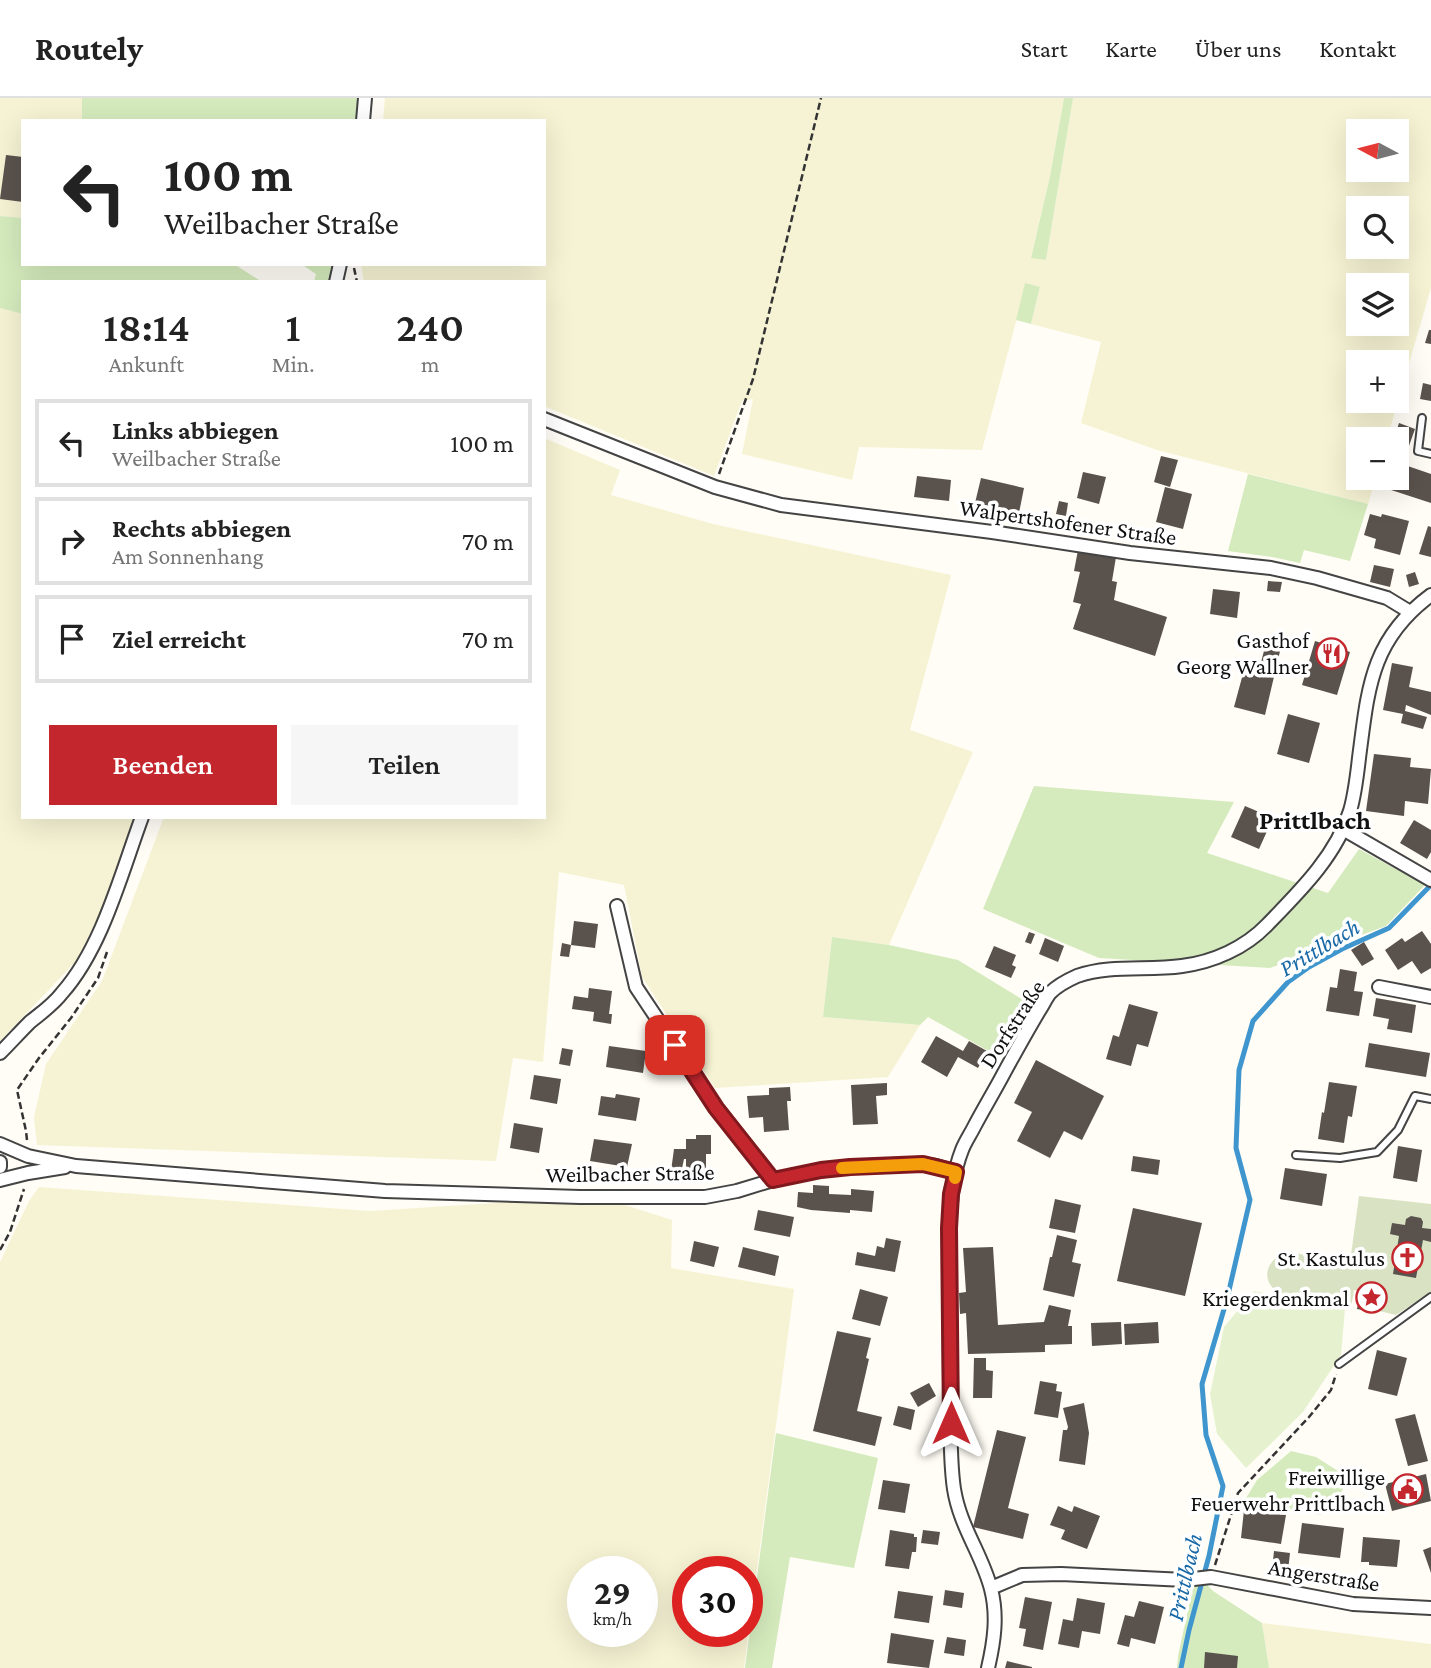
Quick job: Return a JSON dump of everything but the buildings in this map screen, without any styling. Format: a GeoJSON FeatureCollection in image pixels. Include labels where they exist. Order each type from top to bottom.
{"type":"FeatureCollection","features":[{"type":"Feature","properties":{"kind":"street"},"geometry":{"type":"LineString","coordinates":[[363,119],[365,98]]}},
{"type":"Feature","properties":{"kind":"street","name":"Walpertshofener Straße"},"geometry":{"type":"LineString","coordinates":[[546,420],[715,487],[781,505],[1130,553],[1270,568],[1387,598],[1410,612]]}},
{"type":"Feature","properties":{"kind":"street","name":"Dorfstraße"},"geometry":{"type":"LineString","coordinates":[[988,1668],[995,1630],[991,1588],[966,1533],[958,1507],[951,1448],[949,1228],[951,1194],[962,1149],[1050,993],[1077,976],[1093,972],[1114,968],[1182,966],[1222,956],[1249,941],[1265,927],[1316,871],[1331,852],[1350,812],[1372,676],[1386,644],[1402,620],[1431,595]]}},
{"type":"Feature","properties":{"kind":"street"},"geometry":{"type":"LineString","coordinates":[[0,1053],[63,993],[83,964],[103,923],[141,819]]}},
{"type":"Feature","properties":{"kind":"street"},"geometry":{"type":"LineString","coordinates":[[1343,829],[1427,877]]}},
{"type":"Feature","properties":{"kind":"street"},"geometry":{"type":"LineString","coordinates":[[617,906],[636,987],[716,1108],[773,1180]]}},
{"type":"Feature","properties":{"kind":"street"},"geometry":{"type":"LineString","coordinates":[[1378,987],[1431,997]]}},
{"type":"Feature","properties":{"kind":"street"},"geometry":{"type":"LineString","coordinates":[[0,1144],[28,1156],[76,1166]]}},
{"type":"Feature","properties":{"kind":"street","name":"Weilbacher Straße"},"geometry":{"type":"LineString","coordinates":[[76,1166],[385,1191],[580,1197],[705,1197],[821,1170],[850,1167],[923,1164],[956,1172]]}},
{"type":"Feature","properties":{"kind":"street"},"geometry":{"type":"LineString","coordinates":[[0,1180],[76,1166]]}},
{"type":"Feature","properties":{"kind":"street","name":"Angerstraße"},"geometry":{"type":"LineString","coordinates":[[991,1588],[1022,1575],[1193,1579],[1211,1577],[1353,1604],[1431,1608]]}},
{"type":"Feature","properties":{"kind":"lane"},"geometry":{"type":"LineString","coordinates":[[1422,418],[1419,451],[1431,454]]}},
{"type":"Feature","properties":{"kind":"lane"},"geometry":{"type":"LineString","coordinates":[[1296,1155],[1340,1158],[1377,1152],[1398,1130],[1415,1096],[1431,1099]]}},
{"type":"Feature","properties":{"kind":"lane"},"geometry":{"type":"LineString","coordinates":[[1339,1364],[1431,1297]]}},
{"type":"Feature","properties":{"kind":"path"},"geometry":{"type":"LineString","coordinates":[[715,487],[753,379],[821,98]]}},
{"type":"Feature","properties":{"kind":"path"},"geometry":{"type":"LineString","coordinates":[[28,1156],[26,1131],[17,1090],[98,978],[107,953]]}},
{"type":"Feature","properties":{"kind":"path"},"geometry":{"type":"LineString","coordinates":[[0,1250],[10,1232],[27,1173]]}},
{"type":"Feature","properties":{"kind":"path"},"geometry":{"type":"LineString","coordinates":[[1211,1577],[1238,1493],[1331,1390],[1339,1364]]}},
{"type":"Feature","properties":{"kind":"shaded area"},"geometry":{"type":"Polygon","coordinates":[[[0,98],[82,98],[82,119],[21,119],[21,218],[0,216],[0,98]]]}},
{"type":"Feature","properties":{"kind":"shaded area"},"geometry":{"type":"Polygon","coordinates":[[[385,98],[1064,98],[1050,176],[1031,257],[1046,260],[1073,98],[1431,98],[1431,288],[1409,364],[1409,350],[1346,350],[1346,413],[1395,413],[1390,427],[1346,427],[1346,490],[1372,490],[1368,504],[1157,450],[1081,423],[1101,342],[1031,324],[1040,288],[1026,284],[982,450],[859,447],[852,480],[742,454],[753,399],[742,401],[714,476],[546,407],[546,280],[364,280],[361,266],[546,266],[546,119],[383,119],[385,98]]]}},
{"type":"Feature","properties":{"kind":"shaded area"},"geometry":{"type":"Polygon","coordinates":[[[0,308],[21,313],[21,819],[134,819],[102,908],[78,959],[0,1041],[0,308]]]}},
{"type":"Feature","properties":{"kind":"shaded area"},"geometry":{"type":"Polygon","coordinates":[[[546,439],[620,470],[611,495],[713,524],[951,575],[910,730],[973,752],[889,945],[832,937],[823,1017],[920,1025],[888,1077],[715,1088],[642,977],[624,885],[559,872],[543,1062],[513,1058],[496,1161],[37,1145],[34,1117],[46,1064],[102,981],[163,819],[546,819],[546,439]]]}},
{"type":"Feature","properties":{"kind":"shaded area"},"geometry":{"type":"Polygon","coordinates":[[[39,1187],[370,1211],[543,1200],[625,1205],[672,1220],[671,1268],[794,1289],[759,1556],[672,1556],[672,1647],[747,1647],[744,1668],[0,1668],[0,1262],[29,1201],[39,1187]]]}},
{"type":"Feature","properties":{"kind":"shaded area"},"geometry":{"type":"Polygon","coordinates":[[[1262,1623],[1431,1644],[1431,1668],[1269,1668],[1262,1623]]]}},
{"type":"Feature","properties":{"kind":"green space"},"geometry":{"type":"Polygon","coordinates":[[[82,98],[358,98],[356,119],[82,119],[82,98]]]}},
{"type":"Feature","properties":{"kind":"green space"},"geometry":{"type":"Polygon","coordinates":[[[1064,98],[1073,98],[1046,260],[1031,258],[1050,176],[1064,98]]]}},
{"type":"Feature","properties":{"kind":"green space"},"geometry":{"type":"Polygon","coordinates":[[[0,216],[21,218],[21,266],[237,266],[259,280],[21,280],[21,313],[0,308],[0,216]]]}},
{"type":"Feature","properties":{"kind":"green space"},"geometry":{"type":"Polygon","coordinates":[[[304,266],[334,266],[330,280],[314,280],[316,274],[304,266]]]}},
{"type":"Feature","properties":{"kind":"green space"},"geometry":{"type":"Polygon","coordinates":[[[1025,283],[1040,287],[1031,324],[1016,320],[1025,283]]]}},
{"type":"Feature","properties":{"kind":"green space"},"geometry":{"type":"Polygon","coordinates":[[[1248,474],[1368,504],[1350,561],[1304,550],[1300,563],[1228,551],[1248,474]]]}},
{"type":"Feature","properties":{"kind":"green space"},"geometry":{"type":"Polygon","coordinates":[[[1034,786],[1234,802],[1207,853],[1328,893],[1359,849],[1425,885],[1386,926],[1270,968],[1099,958],[983,909],[1034,786]]]}},
{"type":"Feature","properties":{"kind":"green space"},"geometry":{"type":"Polygon","coordinates":[[[832,937],[889,945],[958,960],[1030,1004],[1001,1058],[928,1017],[920,1025],[823,1017],[832,937]]]}},
{"type":"Feature","properties":{"kind":"green space"},"geometry":{"type":"Polygon","coordinates":[[[1359,1196],[1431,1204],[1431,1292],[1396,1315],[1371,1309],[1373,1294],[1354,1290],[1351,1308],[1281,1295],[1267,1277],[1274,1260],[1287,1252],[1350,1262],[1359,1196]]]}},
{"type":"Feature","properties":{"kind":"green space"},"geometry":{"type":"Polygon","coordinates":[[[1254,1291],[1345,1309],[1341,1355],[1303,1412],[1246,1468],[1217,1434],[1210,1394],[1224,1327],[1254,1291]]]}},
{"type":"Feature","properties":{"kind":"green space"},"geometry":{"type":"Polygon","coordinates":[[[776,1433],[878,1458],[854,1568],[790,1557],[772,1668],[745,1668],[748,1647],[763,1647],[763,1556],[760,1556],[776,1433]]]}},
{"type":"Feature","properties":{"kind":"green space"},"geometry":{"type":"Polygon","coordinates":[[[1291,1451],[1316,1457],[1338,1471],[1343,1489],[1335,1503],[1320,1515],[1243,1503],[1257,1480],[1291,1451]]]}},
{"type":"Feature","properties":{"kind":"green space"},"geometry":{"type":"Polygon","coordinates":[[[1196,1573],[1213,1591],[1262,1623],[1269,1668],[1177,1668],[1196,1573]]]}},
{"type":"Feature","properties":{"kind":"waterway","name":"Prittlbach"},"geometry":{"type":"LineString","coordinates":[[1181,1668],[1223,1486],[1206,1435],[1202,1384],[1227,1299],[1250,1200],[1236,1148],[1239,1070],[1253,1021],[1288,982],[1342,949],[1389,928],[1431,885]]}},
{"type":"Feature","properties":{"kind":"slow traffic"},"geometry":{"type":"LineString","coordinates":[[842,1168],[923,1164],[956,1172],[955,1178]]}},
{"type":"Feature","properties":{"kind":"place","name":"Gasthof Georg Wallner"},"geometry":{"type":"Point","coordinates":[1332,653]}},
{"type":"Feature","properties":{"kind":"place","name":"St. Kastulus"},"geometry":{"type":"Point","coordinates":[1408,1258]}},
{"type":"Feature","properties":{"kind":"place","name":"Kriegerdenkmal"},"geometry":{"type":"Point","coordinates":[1372,1298]}},
{"type":"Feature","properties":{"kind":"place","name":"Freiwillige Feuerwehr Prittlbach"},"geometry":{"type":"Point","coordinates":[1408,1490]}},
{"type":"Feature","properties":{"kind":"district","name":"Prittlbach"},"geometry":{"type":"Point","coordinates":[1315,820]}},
{"type":"Feature","properties":{"kind":"route"},"geometry":{"type":"LineString","coordinates":[[675,1045],[716,1108],[773,1180],[850,1167],[923,1164],[956,1172],[951,1194],[949,1228],[951,1423]]}}]}
